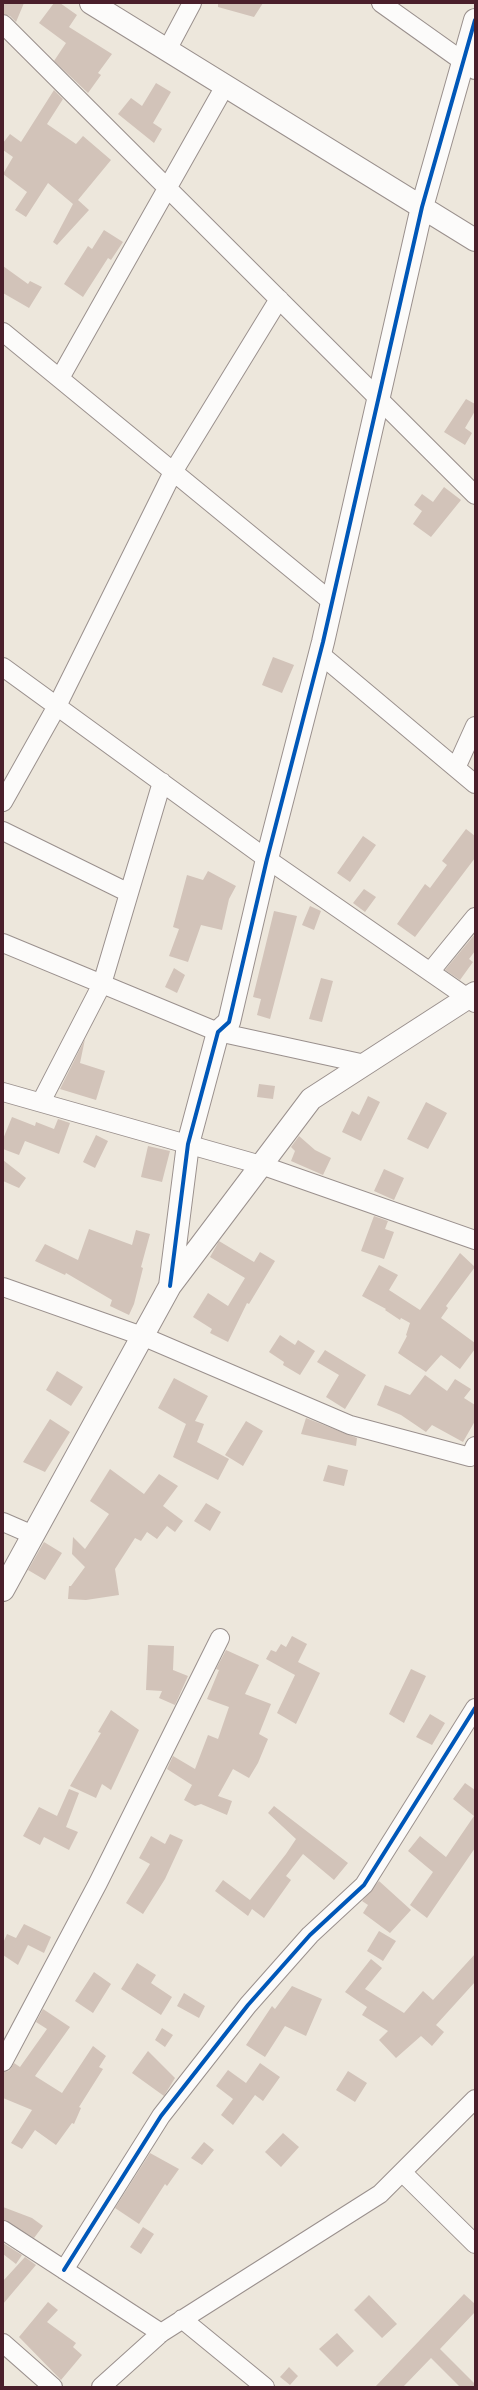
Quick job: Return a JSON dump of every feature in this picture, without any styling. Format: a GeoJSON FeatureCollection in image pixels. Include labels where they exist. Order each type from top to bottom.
{"type":"FeatureCollection","features":[{"type":"Feature","properties":{"kind":"street"},"geometry":{"type":"LineString","coordinates":[[91,3],[475,240]]}},
{"type":"Feature","properties":{"kind":"street"},"geometry":{"type":"LineString","coordinates":[[167,50],[192,3]]}},
{"type":"Feature","properties":{"kind":"street"},"geometry":{"type":"LineString","coordinates":[[381,3],[469,66]]}},
{"type":"Feature","properties":{"kind":"street"},"geometry":{"type":"LineString","coordinates":[[170,1286],[188,1144],[218,1032],[229,1022],[267,859],[320,654],[380,399],[422,207],[469,66],[475,20]]}},
{"type":"Feature","properties":{"kind":"street"},"geometry":{"type":"LineString","coordinates":[[3,24],[475,495]]}},
{"type":"Feature","properties":{"kind":"street"},"geometry":{"type":"LineString","coordinates":[[60,378],[225,86]]}},
{"type":"Feature","properties":{"kind":"street"},"geometry":{"type":"LineString","coordinates":[[3,802],[57,706],[173,472],[279,299]]}},
{"type":"Feature","properties":{"kind":"street"},"geometry":{"type":"LineString","coordinates":[[3,332],[332,602]]}},
{"type":"Feature","properties":{"kind":"street"},"geometry":{"type":"LineString","coordinates":[[320,654],[475,784]]}},
{"type":"Feature","properties":{"kind":"street"},"geometry":{"type":"LineString","coordinates":[[3,667],[267,859],[430,972],[473,998],[311,1099],[170,1286],[3,1590]]}},
{"type":"Feature","properties":{"kind":"street"},"geometry":{"type":"LineString","coordinates":[[456,768],[475,726]]}},
{"type":"Feature","properties":{"kind":"street"},"geometry":{"type":"LineString","coordinates":[[41,1102],[102,984],[162,782]]}},
{"type":"Feature","properties":{"kind":"street"},"geometry":{"type":"LineString","coordinates":[[3,831],[129,893]]}},
{"type":"Feature","properties":{"kind":"street"},"geometry":{"type":"LineString","coordinates":[[430,972],[475,917]]}},
{"type":"Feature","properties":{"kind":"street"},"geometry":{"type":"LineString","coordinates":[[3,943],[218,1032],[365,1064]]}},
{"type":"Feature","properties":{"kind":"street"},"geometry":{"type":"LineString","coordinates":[[3,1092],[261,1165],[475,1240]]}},
{"type":"Feature","properties":{"kind":"street"},"geometry":{"type":"LineString","coordinates":[[3,1287],[142,1336],[350,1425],[470,1457],[475,1446]]}},
{"type":"Feature","properties":{"kind":"street"},"geometry":{"type":"LineString","coordinates":[[3,1522],[33,1535]]}},
{"type":"Feature","properties":{"kind":"street"},"geometry":{"type":"LineString","coordinates":[[3,2062],[98,1883],[220,1638]]}},
{"type":"Feature","properties":{"kind":"street"},"geometry":{"type":"LineString","coordinates":[[64,2270],[166,2110],[248,2005],[305,1941],[364,1885],[475,1708]]}},
{"type":"Feature","properties":{"kind":"street"},"geometry":{"type":"LineString","coordinates":[[101,2387],[161,2333],[380,2194],[475,2099]]}},
{"type":"Feature","properties":{"kind":"street"},"geometry":{"type":"LineString","coordinates":[[402,2172],[475,2244]]}},
{"type":"Feature","properties":{"kind":"street"},"geometry":{"type":"LineString","coordinates":[[3,2230],[161,2333]]}},
{"type":"Feature","properties":{"kind":"street"},"geometry":{"type":"LineString","coordinates":[[182,2319],[265,2387]]}},
{"type":"Feature","properties":{"kind":"street"},"geometry":{"type":"LineString","coordinates":[[3,2343],[53,2387]]}},
{"type":"Feature","properties":{"kind":"building"},"geometry":{"type":"Polygon","coordinates":[[[3,3],[24,3],[16,22],[10,16],[3,14],[3,3]]]}},
{"type":"Feature","properties":{"kind":"building"},"geometry":{"type":"Polygon","coordinates":[[[54,3],[60,3],[77,15],[69,27],[112,54],[98,73],[101,75],[88,93],[54,61],[66,43],[39,23],[54,3]]]}},
{"type":"Feature","properties":{"kind":"building"},"geometry":{"type":"Polygon","coordinates":[[[218,3],[263,3],[254,17],[218,7],[218,3]]]}},
{"type":"Feature","properties":{"kind":"building"},"geometry":{"type":"Polygon","coordinates":[[[156,83],[171,92],[153,123],[162,129],[154,143],[118,114],[131,98],[142,106],[156,83]]]}},
{"type":"Feature","properties":{"kind":"building"},"geometry":{"type":"Polygon","coordinates":[[[54,90],[63,99],[47,124],[76,144],[83,136],[111,160],[78,200],[89,210],[57,245],[53,242],[73,204],[48,183],[26,217],[15,210],[27,192],[3,174],[13,157],[3,150],[3,143],[10,134],[21,142],[54,90]]]}},
{"type":"Feature","properties":{"kind":"building"},"geometry":{"type":"Polygon","coordinates":[[[104,230],[123,242],[111,260],[108,258],[83,297],[64,284],[88,246],[92,249],[104,230]]]}},
{"type":"Feature","properties":{"kind":"building"},"geometry":{"type":"Polygon","coordinates":[[[3,266],[28,284],[30,281],[42,287],[29,308],[3,293],[3,266]]]}},
{"type":"Feature","properties":{"kind":"building"},"geometry":{"type":"Polygon","coordinates":[[[466,399],[475,404],[475,411],[465,428],[472,433],[465,445],[444,432],[466,399]]]}},
{"type":"Feature","properties":{"kind":"building"},"geometry":{"type":"Polygon","coordinates":[[[444,487],[461,500],[431,537],[413,524],[422,511],[414,505],[422,494],[433,502],[444,487]]]}},
{"type":"Feature","properties":{"kind":"building"},"geometry":{"type":"Polygon","coordinates":[[[273,657],[294,665],[282,693],[262,685],[273,657]]]}},
{"type":"Feature","properties":{"kind":"building"},"geometry":{"type":"Polygon","coordinates":[[[466,829],[475,836],[475,858],[415,937],[397,924],[425,884],[430,888],[447,865],[442,861],[466,829]]]}},
{"type":"Feature","properties":{"kind":"building"},"geometry":{"type":"Polygon","coordinates":[[[363,836],[376,845],[350,882],[337,873],[363,836]]]}},
{"type":"Feature","properties":{"kind":"building"},"geometry":{"type":"Polygon","coordinates":[[[208,871],[236,886],[229,899],[222,930],[201,925],[188,962],[169,956],[179,929],[173,927],[187,875],[203,880],[208,871]]]}},
{"type":"Feature","properties":{"kind":"building"},"geometry":{"type":"Polygon","coordinates":[[[364,889],[376,897],[365,912],[353,903],[364,889]]]}},
{"type":"Feature","properties":{"kind":"building"},"geometry":{"type":"Polygon","coordinates":[[[310,906],[321,911],[314,930],[302,925],[310,906]]]}},
{"type":"Feature","properties":{"kind":"building"},"geometry":{"type":"Polygon","coordinates":[[[274,911],[297,916],[270,1019],[257,1015],[261,999],[253,997],[274,911]]]}},
{"type":"Feature","properties":{"kind":"building"},"geometry":{"type":"Polygon","coordinates":[[[475,934],[475,951],[469,959],[473,962],[460,980],[445,970],[475,934]]]}},
{"type":"Feature","properties":{"kind":"building"},"geometry":{"type":"Polygon","coordinates":[[[174,968],[185,975],[177,993],[165,987],[174,968]]]}},
{"type":"Feature","properties":{"kind":"building"},"geometry":{"type":"Polygon","coordinates":[[[321,978],[333,981],[322,1022],[309,1019],[321,978]]]}},
{"type":"Feature","properties":{"kind":"building"},"geometry":{"type":"Polygon","coordinates":[[[85,1039],[80,1063],[105,1071],[96,1100],[60,1089],[85,1039]]]}},
{"type":"Feature","properties":{"kind":"building"},"geometry":{"type":"Polygon","coordinates":[[[259,1084],[275,1086],[273,1099],[257,1097],[259,1084]]]}},
{"type":"Feature","properties":{"kind":"building"},"geometry":{"type":"Polygon","coordinates":[[[368,1096],[380,1102],[361,1141],[342,1132],[352,1111],[359,1115],[368,1096]]]}},
{"type":"Feature","properties":{"kind":"building"},"geometry":{"type":"Polygon","coordinates":[[[426,1102],[447,1113],[428,1149],[407,1139],[426,1102]]]}},
{"type":"Feature","properties":{"kind":"building"},"geometry":{"type":"Polygon","coordinates":[[[12,1117],[35,1126],[36,1122],[54,1129],[58,1119],[70,1123],[59,1154],[25,1141],[19,1155],[3,1149],[3,1139],[12,1117]]]}},
{"type":"Feature","properties":{"kind":"building"},"geometry":{"type":"Polygon","coordinates":[[[96,1135],[108,1141],[95,1168],[83,1162],[96,1135]]]}},
{"type":"Feature","properties":{"kind":"building"},"geometry":{"type":"Polygon","coordinates":[[[299,1136],[315,1150],[331,1158],[323,1175],[291,1161],[295,1151],[291,1147],[299,1136]]]}},
{"type":"Feature","properties":{"kind":"building"},"geometry":{"type":"Polygon","coordinates":[[[148,1146],[170,1151],[162,1182],[141,1177],[148,1146]]]}},
{"type":"Feature","properties":{"kind":"building"},"geometry":{"type":"Polygon","coordinates":[[[3,1160],[26,1178],[19,1188],[3,1181],[3,1160]]]}},
{"type":"Feature","properties":{"kind":"building"},"geometry":{"type":"Polygon","coordinates":[[[384,1169],[404,1178],[394,1200],[374,1191],[384,1169]]]}},
{"type":"Feature","properties":{"kind":"building"},"geometry":{"type":"Polygon","coordinates":[[[374,1216],[388,1221],[385,1229],[394,1232],[384,1259],[361,1251],[374,1216]]]}},
{"type":"Feature","properties":{"kind":"building"},"geometry":{"type":"Polygon","coordinates":[[[89,1229],[132,1245],[136,1230],[150,1234],[141,1267],[143,1268],[134,1304],[129,1315],[110,1306],[112,1300],[66,1273],[65,1275],[35,1261],[45,1244],[78,1260],[89,1229]]]}},
{"type":"Feature","properties":{"kind":"building"},"geometry":{"type":"Polygon","coordinates":[[[219,1241],[254,1262],[260,1252],[275,1261],[249,1304],[247,1303],[228,1342],[210,1333],[212,1329],[193,1317],[208,1293],[228,1306],[245,1278],[210,1257],[219,1241]]]}},
{"type":"Feature","properties":{"kind":"building"},"geometry":{"type":"Polygon","coordinates":[[[460,1253],[475,1267],[446,1306],[448,1308],[441,1318],[475,1343],[475,1349],[460,1369],[441,1355],[426,1372],[398,1353],[407,1336],[410,1323],[401,1318],[400,1320],[385,1310],[386,1309],[362,1296],[379,1265],[398,1275],[389,1290],[420,1310],[460,1253]]]}},
{"type":"Feature","properties":{"kind":"building"},"geometry":{"type":"Polygon","coordinates":[[[280,1335],[295,1345],[298,1340],[315,1351],[300,1375],[283,1365],[284,1362],[269,1352],[280,1335]]]}},
{"type":"Feature","properties":{"kind":"building"},"geometry":{"type":"Polygon","coordinates":[[[325,1350],[366,1375],[345,1409],[326,1397],[339,1375],[317,1362],[325,1350]]]}},
{"type":"Feature","properties":{"kind":"building"},"geometry":{"type":"Polygon","coordinates":[[[57,1371],[83,1387],[71,1406],[46,1390],[57,1371]]]}},
{"type":"Feature","properties":{"kind":"building"},"geometry":{"type":"Polygon","coordinates":[[[425,1375],[447,1391],[455,1379],[471,1389],[464,1398],[475,1405],[475,1421],[463,1442],[432,1425],[426,1432],[401,1415],[377,1405],[385,1385],[410,1395],[425,1375]]]}},
{"type":"Feature","properties":{"kind":"building"},"geometry":{"type":"Polygon","coordinates":[[[174,1378],[208,1396],[195,1421],[204,1424],[197,1442],[229,1459],[218,1480],[173,1457],[186,1424],[158,1408],[174,1378]]]}},
{"type":"Feature","properties":{"kind":"building"},"geometry":{"type":"Polygon","coordinates":[[[306,1418],[357,1438],[356,1446],[301,1434],[306,1418]]]}},
{"type":"Feature","properties":{"kind":"building"},"geometry":{"type":"Polygon","coordinates":[[[50,1419],[70,1432],[45,1472],[23,1462],[50,1419]]]}},
{"type":"Feature","properties":{"kind":"building"},"geometry":{"type":"Polygon","coordinates":[[[246,1421],[263,1431],[243,1466],[225,1455],[246,1421]]]}},
{"type":"Feature","properties":{"kind":"building"},"geometry":{"type":"Polygon","coordinates":[[[328,1465],[348,1470],[344,1486],[323,1481],[328,1465]]]}},
{"type":"Feature","properties":{"kind":"building"},"geometry":{"type":"Polygon","coordinates":[[[110,1469],[144,1494],[159,1474],[178,1486],[163,1506],[183,1521],[175,1532],[167,1526],[157,1539],[147,1532],[141,1541],[135,1538],[115,1569],[119,1595],[86,1600],[68,1599],[69,1586],[71,1586],[85,1567],[72,1554],[73,1537],[85,1549],[109,1514],[90,1501],[110,1469]]]}},
{"type":"Feature","properties":{"kind":"building"},"geometry":{"type":"Polygon","coordinates":[[[206,1503],[221,1512],[210,1531],[194,1521],[206,1503]]]}},
{"type":"Feature","properties":{"kind":"building"},"geometry":{"type":"Polygon","coordinates":[[[44,1542],[62,1553],[45,1580],[28,1570],[44,1542]]]}},
{"type":"Feature","properties":{"kind":"building"},"geometry":{"type":"Polygon","coordinates":[[[292,1636],[307,1644],[298,1662],[320,1673],[296,1724],[277,1713],[295,1675],[266,1659],[271,1650],[276,1652],[281,1644],[286,1647],[292,1636]]]}},
{"type":"Feature","properties":{"kind":"building"},"geometry":{"type":"Polygon","coordinates":[[[148,1645],[174,1646],[173,1670],[188,1676],[175,1705],[159,1698],[162,1691],[146,1690],[148,1645]]]}},
{"type":"Feature","properties":{"kind":"building"},"geometry":{"type":"Polygon","coordinates":[[[226,1650],[259,1665],[245,1694],[271,1704],[259,1734],[268,1739],[258,1763],[249,1778],[233,1769],[218,1796],[232,1801],[227,1815],[201,1804],[195,1806],[184,1800],[192,1785],[167,1769],[173,1756],[195,1769],[208,1735],[218,1739],[229,1707],[207,1699],[219,1670],[216,1669],[226,1650]]]}},
{"type":"Feature","properties":{"kind":"building"},"geometry":{"type":"Polygon","coordinates":[[[411,1669],[426,1676],[404,1723],[389,1714],[411,1669]]]}},
{"type":"Feature","properties":{"kind":"building"},"geometry":{"type":"Polygon","coordinates":[[[111,1710],[139,1730],[111,1790],[102,1784],[96,1798],[70,1786],[101,1733],[98,1732],[111,1710]]]}},
{"type":"Feature","properties":{"kind":"building"},"geometry":{"type":"Polygon","coordinates":[[[430,1714],[445,1723],[432,1745],[416,1737],[430,1714]]]}},
{"type":"Feature","properties":{"kind":"building"},"geometry":{"type":"Polygon","coordinates":[[[465,1783],[475,1790],[475,1848],[427,1918],[410,1905],[433,1872],[408,1851],[420,1836],[446,1857],[474,1816],[453,1799],[465,1783]]]}},
{"type":"Feature","properties":{"kind":"building"},"geometry":{"type":"Polygon","coordinates":[[[69,1789],[79,1793],[66,1827],[78,1832],[69,1850],[44,1837],[40,1845],[23,1836],[39,1807],[57,1816],[69,1789]]]}},
{"type":"Feature","properties":{"kind":"building"},"geometry":{"type":"Polygon","coordinates":[[[274,1806],[348,1863],[334,1880],[303,1854],[286,1876],[291,1880],[264,1918],[252,1909],[248,1916],[215,1891],[223,1880],[250,1900],[286,1854],[296,1839],[268,1813],[274,1806]]]}},
{"type":"Feature","properties":{"kind":"building"},"geometry":{"type":"Polygon","coordinates":[[[170,1834],[183,1840],[165,1879],[143,1914],[126,1903],[150,1864],[139,1858],[151,1836],[165,1844],[170,1834]]]}},
{"type":"Feature","properties":{"kind":"building"},"geometry":{"type":"Polygon","coordinates":[[[379,1881],[411,1910],[390,1933],[363,1913],[368,1905],[362,1901],[379,1881]]]}},
{"type":"Feature","properties":{"kind":"building"},"geometry":{"type":"Polygon","coordinates":[[[24,1924],[51,1937],[44,1953],[28,1945],[18,1965],[3,1955],[3,1943],[7,1934],[16,1938],[24,1924]]]}},
{"type":"Feature","properties":{"kind":"building"},"geometry":{"type":"Polygon","coordinates":[[[379,1931],[396,1941],[383,1961],[367,1951],[379,1931]]]}},
{"type":"Feature","properties":{"kind":"building"},"geometry":{"type":"Polygon","coordinates":[[[475,1954],[475,1982],[436,2025],[444,2032],[432,2046],[421,2036],[396,2058],[379,2040],[388,2031],[362,2015],[367,2007],[345,1992],[371,1959],[382,1968],[365,1989],[404,2013],[423,1991],[433,2000],[475,1954]]]}},
{"type":"Feature","properties":{"kind":"building"},"geometry":{"type":"Polygon","coordinates":[[[137,1963],[156,1975],[151,1983],[172,1997],[161,2015],[121,1989],[137,1963]]]}},
{"type":"Feature","properties":{"kind":"building"},"geometry":{"type":"Polygon","coordinates":[[[94,1972],[111,1984],[93,2013],[75,2001],[94,1972]]]}},
{"type":"Feature","properties":{"kind":"building"},"geometry":{"type":"Polygon","coordinates":[[[292,1986],[322,1999],[306,2036],[285,2026],[265,2057],[246,2045],[272,2006],[275,2009],[292,1986]]]}},
{"type":"Feature","properties":{"kind":"building"},"geometry":{"type":"Polygon","coordinates":[[[184,1993],[205,2006],[199,2018],[177,2006],[184,1993]]]}},
{"type":"Feature","properties":{"kind":"building"},"geometry":{"type":"Polygon","coordinates":[[[43,2009],[70,2027],[35,2076],[62,2093],[93,2046],[106,2056],[99,2067],[103,2069],[79,2107],[81,2108],[74,2124],[72,2123],[56,2145],[35,2130],[22,2149],[11,2143],[32,2110],[3,2098],[3,2072],[9,2071],[14,2063],[20,2067],[47,2029],[36,2022],[43,2009]]]}},
{"type":"Feature","properties":{"kind":"building"},"geometry":{"type":"Polygon","coordinates":[[[162,2028],[173,2035],[165,2047],[155,2040],[162,2028]]]}},
{"type":"Feature","properties":{"kind":"building"},"geometry":{"type":"Polygon","coordinates":[[[148,2051],[175,2078],[164,2096],[132,2073],[148,2051]]]}},
{"type":"Feature","properties":{"kind":"building"},"geometry":{"type":"Polygon","coordinates":[[[260,2063],[280,2077],[263,2101],[255,2095],[233,2125],[221,2115],[233,2099],[216,2086],[228,2070],[246,2083],[260,2063]]]}},
{"type":"Feature","properties":{"kind":"building"},"geometry":{"type":"Polygon","coordinates":[[[348,2071],[367,2083],[355,2102],[336,2090],[348,2071]]]}},
{"type":"Feature","properties":{"kind":"building"},"geometry":{"type":"Polygon","coordinates":[[[283,2133],[299,2147],[281,2167],[265,2152],[283,2133]]]}},
{"type":"Feature","properties":{"kind":"building"},"geometry":{"type":"Polygon","coordinates":[[[204,2142],[214,2150],[202,2165],[191,2158],[204,2142]]]}},
{"type":"Feature","properties":{"kind":"building"},"geometry":{"type":"Polygon","coordinates":[[[150,2153],[179,2169],[167,2186],[165,2184],[139,2224],[115,2208],[150,2153]]]}},
{"type":"Feature","properties":{"kind":"building"},"geometry":{"type":"Polygon","coordinates":[[[3,2207],[32,2218],[43,2226],[34,2238],[3,2220],[3,2207]]]}},
{"type":"Feature","properties":{"kind":"building"},"geometry":{"type":"Polygon","coordinates":[[[143,2227],[154,2234],[141,2254],[130,2247],[143,2227]]]}},
{"type":"Feature","properties":{"kind":"building"},"geometry":{"type":"Polygon","coordinates":[[[3,2243],[22,2255],[16,2264],[3,2254],[3,2243]]]}},
{"type":"Feature","properties":{"kind":"building"},"geometry":{"type":"Polygon","coordinates":[[[25,2257],[36,2265],[3,2304],[3,2281],[25,2257]]]}},
{"type":"Feature","properties":{"kind":"building"},"geometry":{"type":"Polygon","coordinates":[[[464,2294],[475,2304],[475,2312],[440,2349],[475,2384],[475,2387],[460,2387],[431,2358],[403,2387],[375,2387],[464,2294]]]}},
{"type":"Feature","properties":{"kind":"building"},"geometry":{"type":"Polygon","coordinates":[[[369,2295],[397,2324],[382,2338],[354,2310],[369,2295]]]}},
{"type":"Feature","properties":{"kind":"building"},"geometry":{"type":"Polygon","coordinates":[[[48,2302],[58,2310],[47,2322],[76,2343],[73,2347],[82,2355],[61,2380],[19,2337],[48,2302]]]}},
{"type":"Feature","properties":{"kind":"building"},"geometry":{"type":"Polygon","coordinates":[[[337,2333],[354,2351],[337,2367],[319,2349],[337,2333]]]}},
{"type":"Feature","properties":{"kind":"building"},"geometry":{"type":"Polygon","coordinates":[[[289,2367],[298,2376],[290,2385],[280,2377],[289,2367]]]}},
{"type":"Feature","properties":{"kind":"cycle path"},"geometry":{"type":"LineString","coordinates":[[170,1286],[188,1144],[218,1032],[229,1022],[267,859],[323,642],[422,207],[475,20]]}},
{"type":"Feature","properties":{"kind":"cycle path"},"geometry":{"type":"LineString","coordinates":[[64,2270],[161,2116],[248,2005],[310,1935],[364,1885],[475,1708]]}}]}
